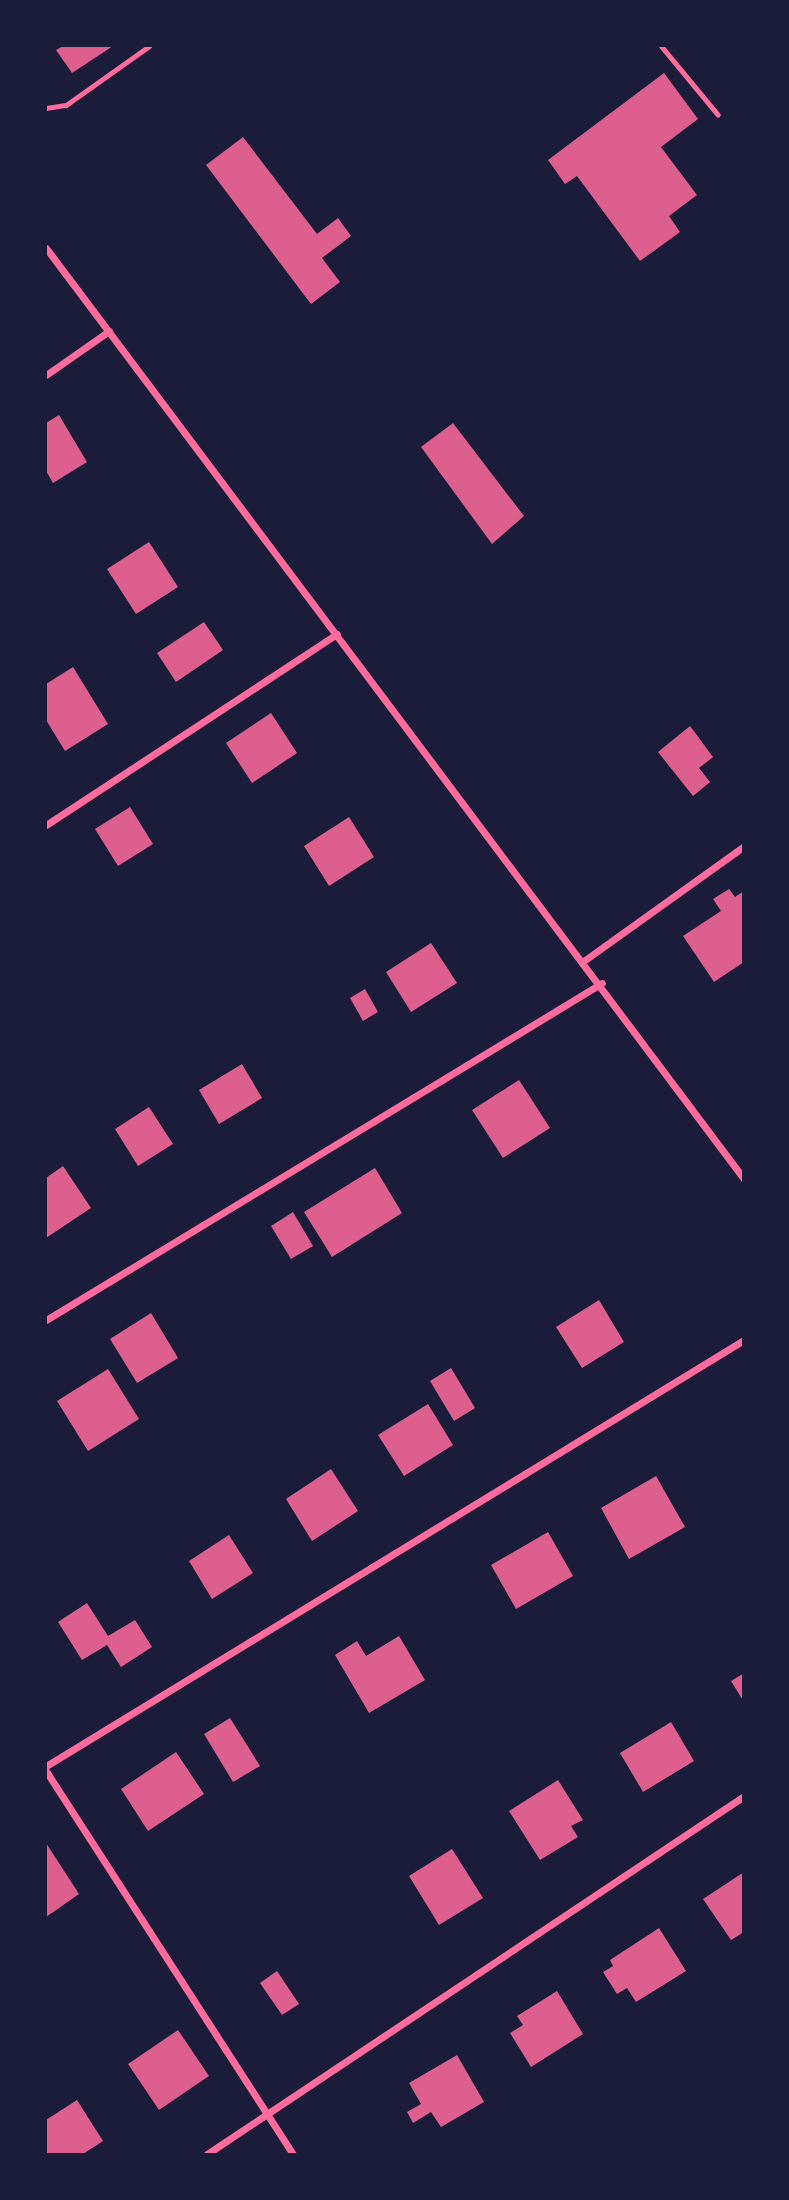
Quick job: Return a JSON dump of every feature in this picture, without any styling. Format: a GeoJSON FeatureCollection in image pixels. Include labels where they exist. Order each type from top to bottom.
{"type":"FeatureCollection","features":[{"type":"Feature","properties":{"kind":"street"},"geometry":{"type":"LineString","coordinates":[[46,248],[585,960],[744,1179]]}},
{"type":"Feature","properties":{"kind":"street"},"geometry":{"type":"LineString","coordinates":[[46,375],[109,331]]}},
{"type":"Feature","properties":{"kind":"street"},"geometry":{"type":"LineString","coordinates":[[46,825],[337,634]]}},
{"type":"Feature","properties":{"kind":"street"},"geometry":{"type":"LineString","coordinates":[[585,960],[744,846]]}},
{"type":"Feature","properties":{"kind":"street"},"geometry":{"type":"LineString","coordinates":[[46,1320],[602,983]]}},
{"type":"Feature","properties":{"kind":"street"},"geometry":{"type":"LineString","coordinates":[[293,2154],[272,2113],[46,1768],[744,1340]]}},
{"type":"Feature","properties":{"kind":"street"},"geometry":{"type":"LineString","coordinates":[[207,2154],[744,1796]]}},
{"type":"Feature","properties":{"kind":"lane"},"geometry":{"type":"LineString","coordinates":[[46,108],[66,105],[149,46]]}},
{"type":"Feature","properties":{"kind":"lane"},"geometry":{"type":"LineString","coordinates":[[661,46],[718,115]]}},
{"type":"Feature","properties":{"kind":"building"},"geometry":{"type":"Polygon","coordinates":[[[63,46],[113,46],[72,73],[56,50],[63,46]]]}},
{"type":"Feature","properties":{"kind":"building"},"geometry":{"type":"Polygon","coordinates":[[[664,73],[698,119],[661,147],[697,195],[669,216],[680,232],[640,261],[577,176],[565,184],[548,160],[664,73]]]}},
{"type":"Feature","properties":{"kind":"building"},"geometry":{"type":"Polygon","coordinates":[[[243,137],[317,234],[338,218],[351,236],[322,258],[340,282],[311,304],[206,165],[243,137]]]}},
{"type":"Feature","properties":{"kind":"building"},"geometry":{"type":"Polygon","coordinates":[[[59,415],[87,462],[53,483],[46,471],[46,423],[59,415]]]}},
{"type":"Feature","properties":{"kind":"building"},"geometry":{"type":"Polygon","coordinates":[[[453,423],[524,516],[492,544],[421,447],[453,423]]]}},
{"type":"Feature","properties":{"kind":"building"},"geometry":{"type":"Polygon","coordinates":[[[149,542],[178,587],[136,614],[107,569],[149,542]]]}},
{"type":"Feature","properties":{"kind":"building"},"geometry":{"type":"Polygon","coordinates":[[[204,622],[223,650],[176,682],[157,653],[204,622]]]}},
{"type":"Feature","properties":{"kind":"building"},"geometry":{"type":"Polygon","coordinates":[[[73,667],[108,724],[65,751],[46,720],[46,684],[73,667]]]}},
{"type":"Feature","properties":{"kind":"building"},"geometry":{"type":"Polygon","coordinates":[[[271,713],[297,753],[252,783],[226,743],[271,713]]]}},
{"type":"Feature","properties":{"kind":"building"},"geometry":{"type":"Polygon","coordinates":[[[690,726],[713,757],[699,768],[710,782],[693,796],[658,752],[690,726]]]}},
{"type":"Feature","properties":{"kind":"building"},"geometry":{"type":"Polygon","coordinates":[[[130,807],[153,844],[118,866],[95,829],[130,807]]]}},
{"type":"Feature","properties":{"kind":"building"},"geometry":{"type":"Polygon","coordinates":[[[349,817],[374,857],[329,886],[304,846],[349,817]]]}},
{"type":"Feature","properties":{"kind":"building"},"geometry":{"type":"Polygon","coordinates":[[[729,889],[735,897],[744,891],[744,962],[714,982],[683,936],[721,911],[713,899],[729,889]]]}},
{"type":"Feature","properties":{"kind":"building"},"geometry":{"type":"Polygon","coordinates":[[[431,943],[457,983],[411,1012],[386,972],[431,943]]]}},
{"type":"Feature","properties":{"kind":"building"},"geometry":{"type":"Polygon","coordinates":[[[365,989],[378,1012],[363,1021],[350,998],[365,989]]]}},
{"type":"Feature","properties":{"kind":"building"},"geometry":{"type":"Polygon","coordinates":[[[242,1064],[262,1098],[219,1124],[199,1090],[242,1064]]]}},
{"type":"Feature","properties":{"kind":"building"},"geometry":{"type":"Polygon","coordinates":[[[519,1080],[550,1128],[503,1158],[472,1110],[519,1080]]]}},
{"type":"Feature","properties":{"kind":"building"},"geometry":{"type":"Polygon","coordinates":[[[149,1107],[173,1144],[138,1166],[115,1129],[149,1107]]]}},
{"type":"Feature","properties":{"kind":"building"},"geometry":{"type":"Polygon","coordinates":[[[63,1166],[91,1208],[46,1238],[46,1178],[63,1166]]]}},
{"type":"Feature","properties":{"kind":"building"},"geometry":{"type":"Polygon","coordinates":[[[375,1168],[402,1213],[332,1257],[304,1212],[375,1168]]]}},
{"type":"Feature","properties":{"kind":"building"},"geometry":{"type":"Polygon","coordinates":[[[293,1212],[313,1246],[291,1259],[271,1226],[293,1212]]]}},
{"type":"Feature","properties":{"kind":"building"},"geometry":{"type":"Polygon","coordinates":[[[599,1300],[624,1342],[582,1368],[556,1327],[599,1300]]]}},
{"type":"Feature","properties":{"kind":"building"},"geometry":{"type":"Polygon","coordinates":[[[151,1313],[178,1358],[137,1383],[110,1339],[151,1313]]]}},
{"type":"Feature","properties":{"kind":"building"},"geometry":{"type":"Polygon","coordinates":[[[451,1368],[475,1408],[454,1421],[430,1381],[451,1368]]]}},
{"type":"Feature","properties":{"kind":"building"},"geometry":{"type":"Polygon","coordinates":[[[108,1369],[139,1419],[88,1451],[57,1401],[108,1369]]]}},
{"type":"Feature","properties":{"kind":"building"},"geometry":{"type":"Polygon","coordinates":[[[428,1404],[453,1445],[404,1476],[378,1435],[428,1404]]]}},
{"type":"Feature","properties":{"kind":"building"},"geometry":{"type":"Polygon","coordinates":[[[331,1469],[358,1511],[312,1541],[286,1499],[331,1469]]]}},
{"type":"Feature","properties":{"kind":"building"},"geometry":{"type":"Polygon","coordinates":[[[656,1476],[685,1527],[629,1559],[601,1508],[656,1476]]]}},
{"type":"Feature","properties":{"kind":"building"},"geometry":{"type":"Polygon","coordinates":[[[548,1532],[573,1576],[516,1609],[491,1565],[548,1532]]]}},
{"type":"Feature","properties":{"kind":"building"},"geometry":{"type":"Polygon","coordinates":[[[229,1535],[253,1573],[212,1599],[189,1561],[229,1535]]]}},
{"type":"Feature","properties":{"kind":"building"},"geometry":{"type":"Polygon","coordinates":[[[87,1603],[108,1636],[135,1620],[152,1647],[121,1667],[107,1645],[82,1660],[58,1622],[87,1603]]]}},
{"type":"Feature","properties":{"kind":"building"},"geometry":{"type":"Polygon","coordinates":[[[399,1636],[425,1680],[369,1713],[335,1655],[357,1641],[366,1656],[399,1636]]]}},
{"type":"Feature","properties":{"kind":"building"},"geometry":{"type":"Polygon","coordinates":[[[744,1673],[744,1702],[731,1681],[744,1673]]]}},
{"type":"Feature","properties":{"kind":"building"},"geometry":{"type":"Polygon","coordinates":[[[230,1718],[260,1766],[233,1782],[204,1734],[230,1718]]]}},
{"type":"Feature","properties":{"kind":"building"},"geometry":{"type":"Polygon","coordinates":[[[671,1722],[694,1761],[643,1792],[620,1753],[671,1722]]]}},
{"type":"Feature","properties":{"kind":"building"},"geometry":{"type":"Polygon","coordinates":[[[176,1752],[204,1794],[148,1831],[121,1789],[176,1752]]]}},
{"type":"Feature","properties":{"kind":"building"},"geometry":{"type":"Polygon","coordinates":[[[558,1780],[583,1820],[571,1826],[578,1837],[540,1860],[509,1811],[558,1780]]]}},
{"type":"Feature","properties":{"kind":"building"},"geometry":{"type":"Polygon","coordinates":[[[46,1843],[79,1894],[46,1917],[46,1843]]]}},
{"type":"Feature","properties":{"kind":"building"},"geometry":{"type":"Polygon","coordinates":[[[452,1849],[483,1898],[439,1925],[409,1876],[452,1849]]]}},
{"type":"Feature","properties":{"kind":"building"},"geometry":{"type":"Polygon","coordinates":[[[744,1872],[744,1932],[731,1940],[703,1899],[744,1872]]]}},
{"type":"Feature","properties":{"kind":"building"},"geometry":{"type":"Polygon","coordinates":[[[659,1928],[686,1971],[636,2002],[627,1988],[617,1994],[603,1972],[613,1966],[610,1960],[659,1928]]]}},
{"type":"Feature","properties":{"kind":"building"},"geometry":{"type":"Polygon","coordinates":[[[277,1971],[299,2004],[282,2015],[260,1983],[277,1971]]]}},
{"type":"Feature","properties":{"kind":"building"},"geometry":{"type":"Polygon","coordinates":[[[557,1991],[583,2034],[531,2067],[510,2033],[523,2025],[517,2016],[557,1991]]]}},
{"type":"Feature","properties":{"kind":"building"},"geometry":{"type":"Polygon","coordinates":[[[178,2030],[209,2076],[159,2110],[128,2064],[178,2030]]]}},
{"type":"Feature","properties":{"kind":"building"},"geometry":{"type":"Polygon","coordinates":[[[457,2055],[484,2102],[441,2127],[431,2112],[413,2123],[407,2112],[421,2104],[409,2083],[457,2055]]]}},
{"type":"Feature","properties":{"kind":"building"},"geometry":{"type":"Polygon","coordinates":[[[77,2100],[103,2141],[83,2154],[47,2154],[46,2120],[77,2100]]]}}]}
